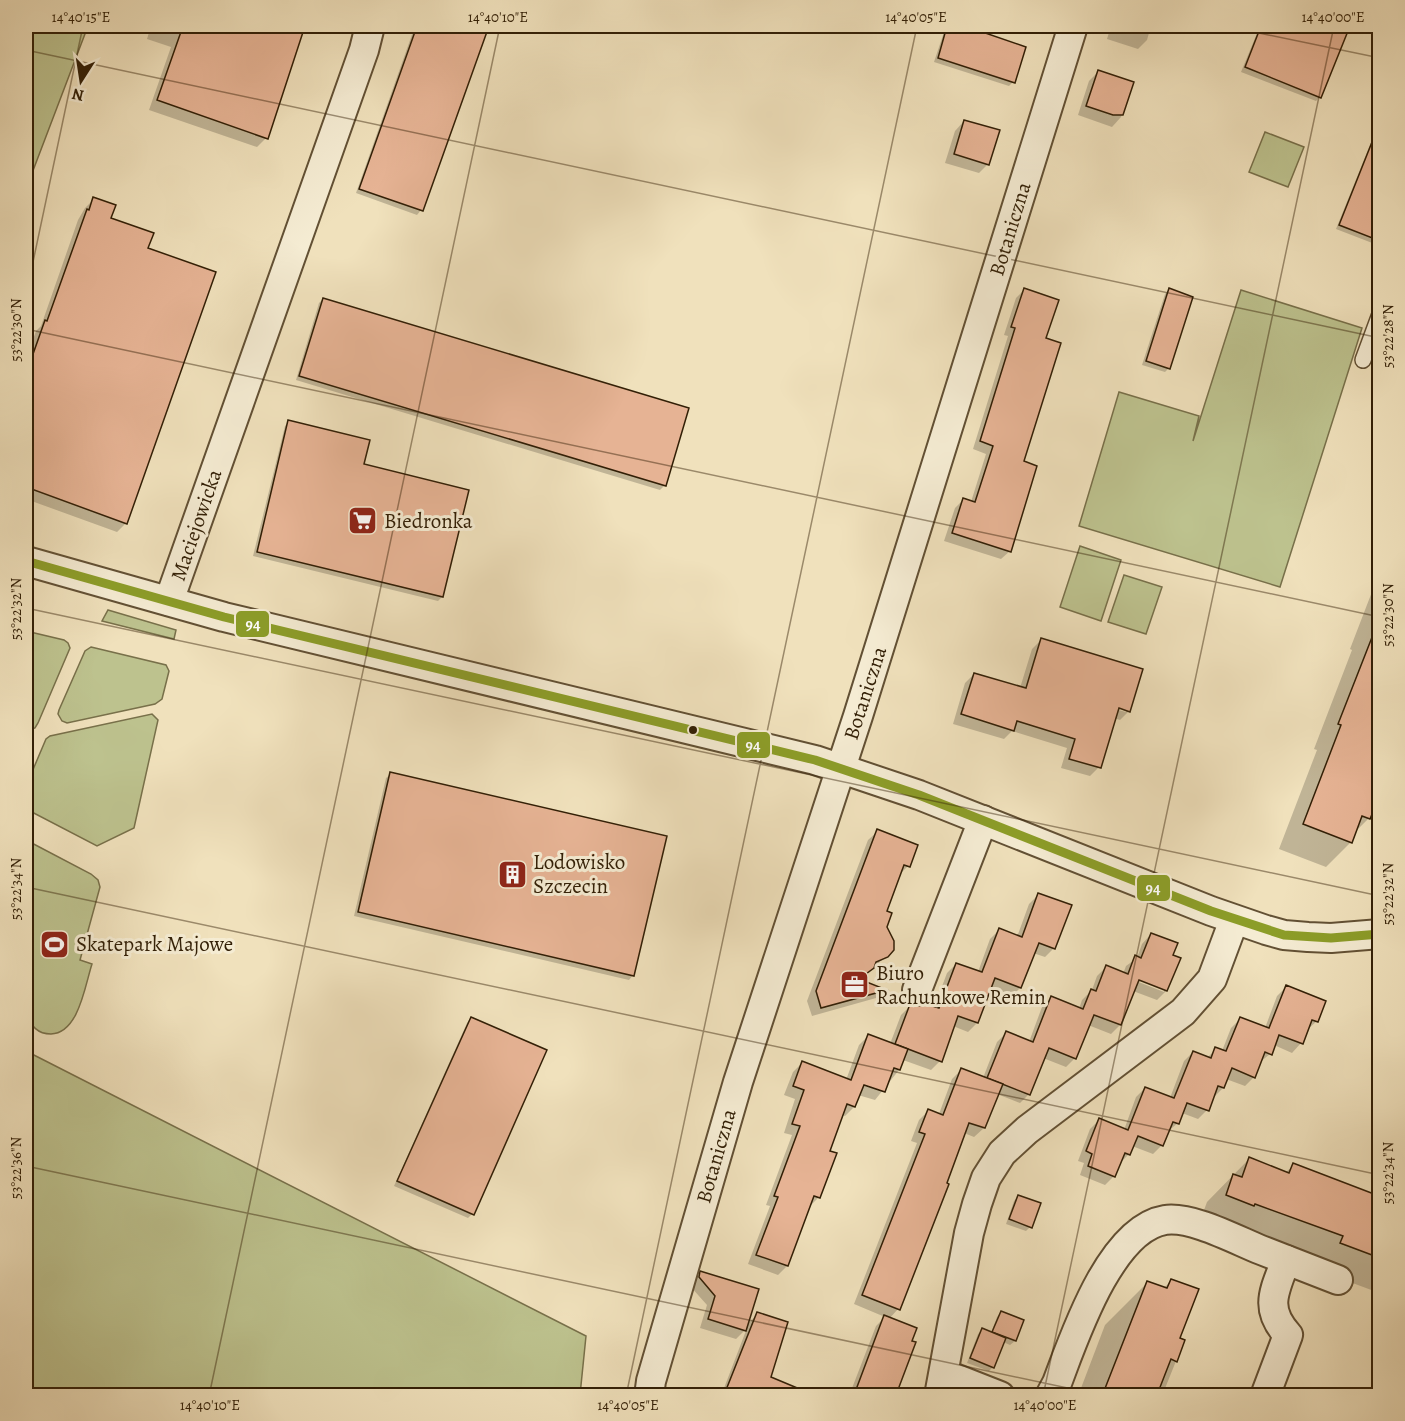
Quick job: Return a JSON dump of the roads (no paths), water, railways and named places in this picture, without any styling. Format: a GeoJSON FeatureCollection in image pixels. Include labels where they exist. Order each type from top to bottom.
{"type":"FeatureCollection","features":[{"type":"Feature","properties":{"kind":"street","name":"Maciejowicka"},"geometry":{"type":"LineString","coordinates":[[370,26],[364,50],[169,602],[370,653],[789,753],[841,768],[983,820],[1234,920],[1284,935],[1331,938],[1380,934]]}},
{"type":"Feature","properties":{"kind":"street","name":"Botaniczna"},"geometry":{"type":"LineString","coordinates":[[649,1395],[656,1362],[738,1082],[841,768],[1073,26]]}},
{"type":"Feature","properties":{"kind":"street"},"geometry":{"type":"LineString","coordinates":[[26,561],[169,602]]}},
{"type":"Feature","properties":{"kind":"street"},"geometry":{"type":"LineString","coordinates":[[917,990],[983,820]]}},
{"type":"Feature","properties":{"kind":"street"},"geometry":{"type":"LineString","coordinates":[[1000,1395],[941,1385],[969,1233],[986,1178],[1002,1153],[1027,1130],[1183,1012],[1212,979],[1234,920]]}},
{"type":"Feature","properties":{"kind":"street"},"geometry":{"type":"LineString","coordinates":[[1050,1395],[1057,1383],[1089,1299],[1104,1274],[1125,1246],[1144,1229],[1164,1220],[1183,1220],[1338,1280]]}},
{"type":"Feature","properties":{"kind":"street"},"geometry":{"type":"LineString","coordinates":[[1265,1395],[1288,1335],[1276,1323],[1274,1310],[1274,1292],[1286,1260]]}},
{"type":"Feature","properties":{"kind":"lane"},"geometry":{"type":"LineString","coordinates":[[1363,360],[1380,314]]}},
{"type":"Feature","properties":{"kind":"place","name":"Biedronka"},"geometry":{"type":"Point","coordinates":[363,521]}},
{"type":"Feature","properties":{"kind":"place","name":"Lodowisko Szczecin"},"geometry":{"type":"Point","coordinates":[512,874]}},
{"type":"Feature","properties":{"kind":"place","name":"Skatepark Majowe"},"geometry":{"type":"Point","coordinates":[55,944]}},
{"type":"Feature","properties":{"kind":"place","name":"Biuro Rachunkowe Remin"},"geometry":{"type":"Point","coordinates":[855,985]}}]}
